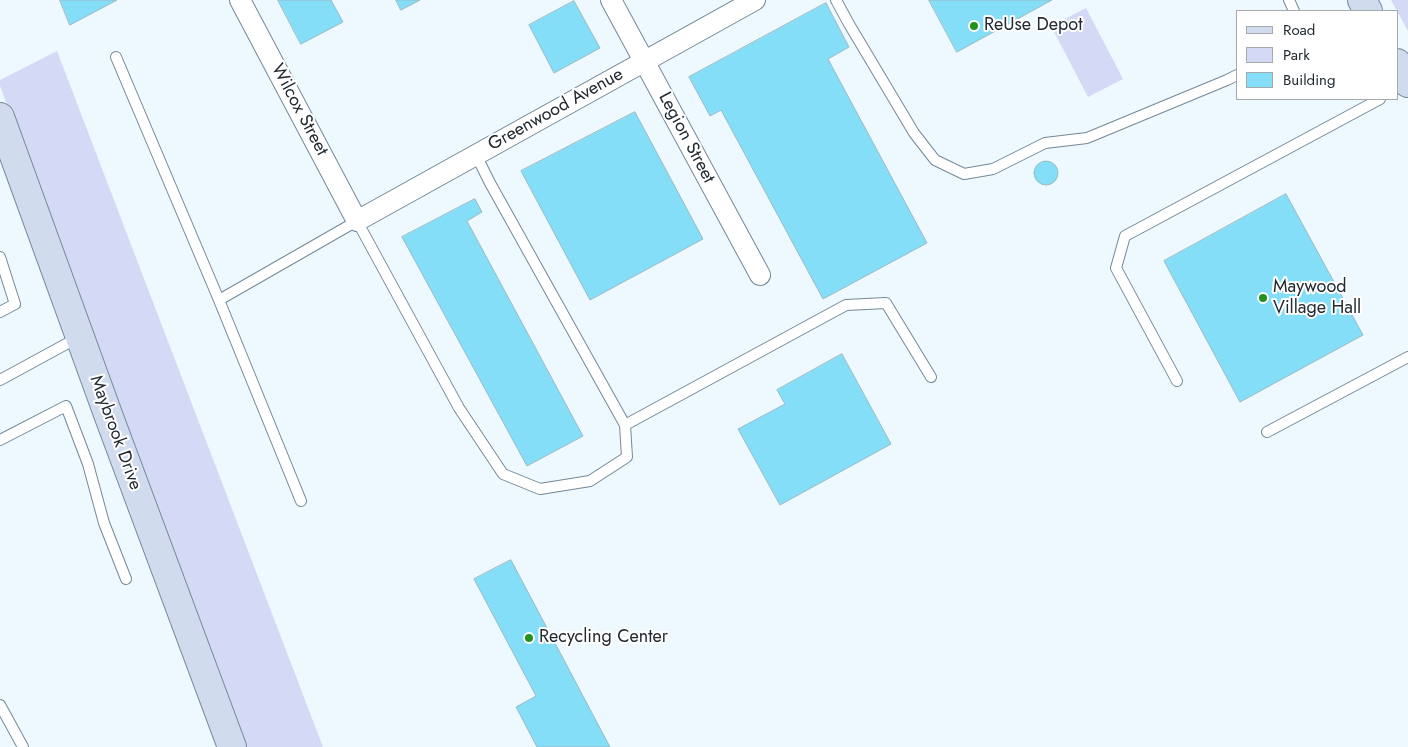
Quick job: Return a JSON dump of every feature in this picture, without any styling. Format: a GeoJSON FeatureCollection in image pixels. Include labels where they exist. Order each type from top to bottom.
{"type":"FeatureCollection","features":[{"type":"Feature","properties":{"kind":"street","name":"Wilcox Street"},"geometry":{"type":"LineString","coordinates":[[240,0],[357,221]]}},
{"type":"Feature","properties":{"kind":"street","name":"Legion Street"},"geometry":{"type":"LineString","coordinates":[[612,0],[760,275]]}},
{"type":"Feature","properties":{"kind":"street","name":"Greenwood Avenue"},"geometry":{"type":"LineString","coordinates":[[357,221],[755,0]]}},
{"type":"Feature","properties":{"kind":"street"},"geometry":{"type":"LineString","coordinates":[[1398,65],[1408,83]]}},
{"type":"Feature","properties":{"kind":"street","name":"Maybrook Drive"},"geometry":{"type":"LineString","coordinates":[[0,118],[79,337],[232,747]]}},
{"type":"Feature","properties":{"kind":"lane"},"geometry":{"type":"LineString","coordinates":[[836,0],[914,133],[936,160],[964,174],[993,169],[1045,142],[1087,138],[1236,76]]}},
{"type":"Feature","properties":{"kind":"lane"},"geometry":{"type":"LineString","coordinates":[[116,57],[219,300],[301,501]]}},
{"type":"Feature","properties":{"kind":"lane"},"geometry":{"type":"LineString","coordinates":[[1177,382],[1116,268],[1125,236],[1378,100]]}},
{"type":"Feature","properties":{"kind":"lane"},"geometry":{"type":"LineString","coordinates":[[219,300],[357,221],[458,408],[503,474],[540,489],[590,481],[628,457],[625,425],[476,155]]}},
{"type":"Feature","properties":{"kind":"lane"},"geometry":{"type":"LineString","coordinates":[[0,257],[15,304],[0,312]]}},
{"type":"Feature","properties":{"kind":"lane"},"geometry":{"type":"LineString","coordinates":[[625,425],[846,305],[886,303],[931,377]]}},
{"type":"Feature","properties":{"kind":"lane"},"geometry":{"type":"LineString","coordinates":[[0,380],[79,337]]}},
{"type":"Feature","properties":{"kind":"lane"},"geometry":{"type":"LineString","coordinates":[[1267,432],[1408,357]]}},
{"type":"Feature","properties":{"kind":"lane"},"geometry":{"type":"LineString","coordinates":[[0,440],[66,406],[88,464],[104,523],[126,579]]}},
{"type":"Feature","properties":{"kind":"lane"},"geometry":{"type":"LineString","coordinates":[[0,705],[23,747]]}},
{"type":"Feature","properties":{"kind":"green space"},"geometry":{"type":"Polygon","coordinates":[[[1391,0],[1408,0],[1408,31],[1398,10],[1391,0]]]}},
{"type":"Feature","properties":{"kind":"green space"},"geometry":{"type":"Polygon","coordinates":[[[1086,8],[1123,79],[1088,97],[1051,26],[1086,8]]]}},
{"type":"Feature","properties":{"kind":"green space"},"geometry":{"type":"Polygon","coordinates":[[[57,51],[323,747],[247,747],[0,86],[0,80],[57,51]]]}},
{"type":"Feature","properties":{"kind":"building"},"geometry":{"type":"Polygon","coordinates":[[[60,0],[117,0],[70,25],[60,0]]]}},
{"type":"Feature","properties":{"kind":"building"},"geometry":{"type":"Polygon","coordinates":[[[278,0],[331,0],[343,22],[301,44],[278,0]]]}},
{"type":"Feature","properties":{"kind":"building"},"geometry":{"type":"Polygon","coordinates":[[[396,0],[420,0],[401,10],[396,0]]]}},
{"type":"Feature","properties":{"kind":"building","name":"ReUse Depot"},"geometry":{"type":"Polygon","coordinates":[[[929,0],[1052,0],[957,52],[929,0]]]}},
{"type":"Feature","properties":{"kind":"building"},"geometry":{"type":"Polygon","coordinates":[[[574,1],[600,48],[554,73],[529,25],[574,1]]]}},
{"type":"Feature","properties":{"kind":"building"},"geometry":{"type":"Polygon","coordinates":[[[826,3],[849,47],[828,59],[927,243],[823,299],[721,110],[710,116],[689,77],[826,3]]]}},
{"type":"Feature","properties":{"kind":"building"},"geometry":{"type":"Polygon","coordinates":[[[635,112],[703,239],[590,300],[521,171],[635,112]]]}},
{"type":"Feature","properties":{"kind":"building"},"geometry":{"type":"Polygon","coordinates":[[[1046,161],[1051,162],[1057,168],[1057,178],[1051,184],[1046,185],[1041,184],[1035,178],[1034,173],[1035,168],[1041,162],[1046,161]]]}},
{"type":"Feature","properties":{"kind":"building","name":"Maywood Village Hall"},"geometry":{"type":"Polygon","coordinates":[[[1286,194],[1363,335],[1240,402],[1164,261],[1286,194]]]}},
{"type":"Feature","properties":{"kind":"building"},"geometry":{"type":"Polygon","coordinates":[[[475,199],[482,212],[467,221],[583,436],[527,466],[402,237],[475,199]]]}},
{"type":"Feature","properties":{"kind":"building"},"geometry":{"type":"Polygon","coordinates":[[[842,354],[891,444],[780,505],[738,429],[785,404],[777,390],[842,354]]]}},
{"type":"Feature","properties":{"kind":"building","name":"Recycling Center"},"geometry":{"type":"Polygon","coordinates":[[[511,560],[610,747],[537,747],[516,707],[536,696],[474,579],[511,560]]]}},
{"type":"Feature","properties":{"kind":"place","name":"ReUse Depot"},"geometry":{"type":"Point","coordinates":[974,26]}},
{"type":"Feature","properties":{"kind":"place","name":"Maywood Village Hall"},"geometry":{"type":"Point","coordinates":[1263,298]}},
{"type":"Feature","properties":{"kind":"place","name":"Recycling Center"},"geometry":{"type":"Point","coordinates":[529,638]}}]}
